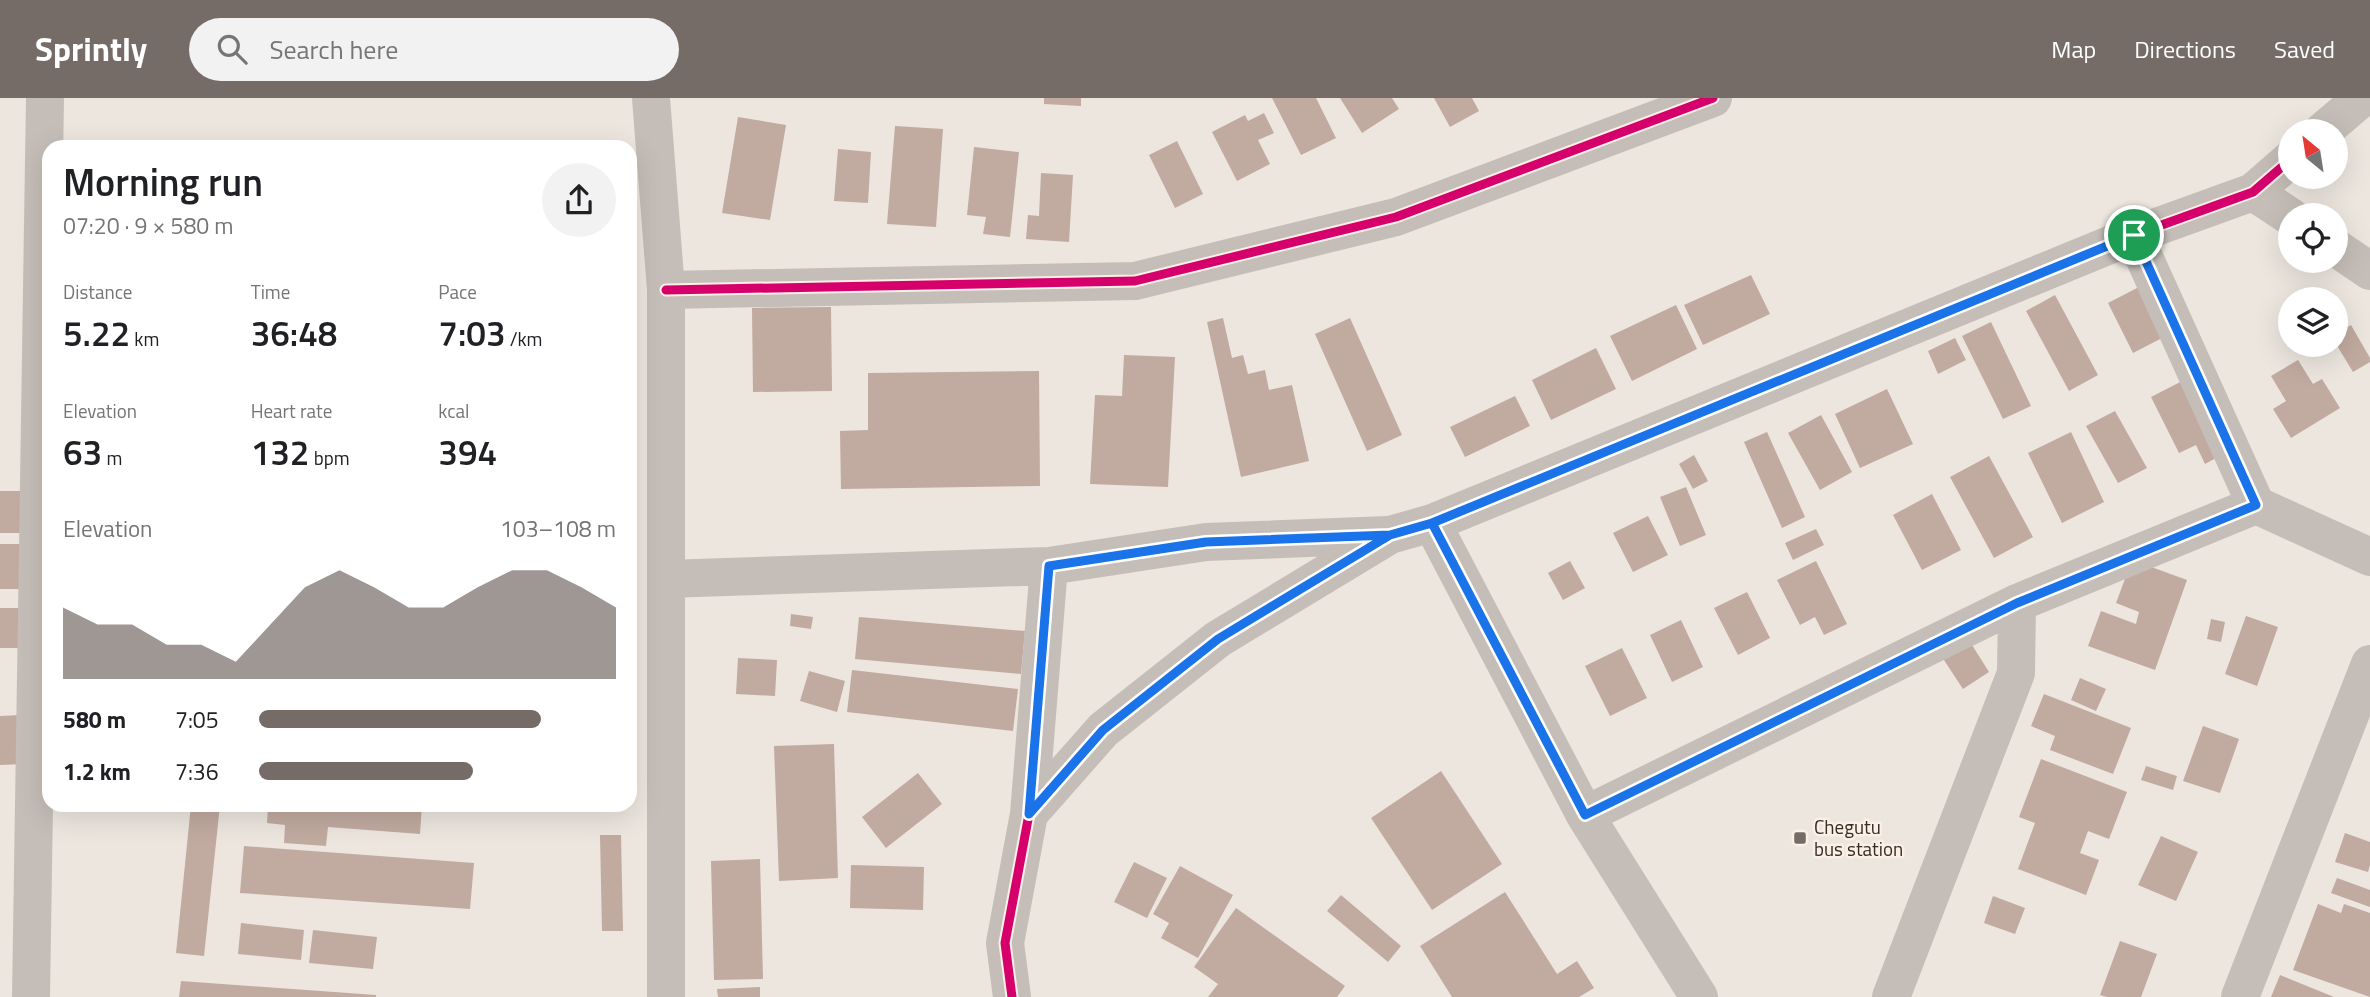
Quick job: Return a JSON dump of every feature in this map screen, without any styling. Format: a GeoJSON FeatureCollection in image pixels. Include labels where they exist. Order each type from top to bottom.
{"type":"FeatureCollection","features":[{"type":"Feature","properties":{"kind":"street"},"geometry":{"type":"LineString","coordinates":[[44,140],[45,98]]}},
{"type":"Feature","properties":{"kind":"street"},"geometry":{"type":"LineString","coordinates":[[651,98],[666,290],[666,997]]}},
{"type":"Feature","properties":{"kind":"street"},"geometry":{"type":"LineString","coordinates":[[666,290],[1135,281],[1396,217],[1713,98]]}},
{"type":"Feature","properties":{"kind":"street"},"geometry":{"type":"LineString","coordinates":[[2337,119],[2361,98]]}},
{"type":"Feature","properties":{"kind":"street"},"geometry":{"type":"LineString","coordinates":[[666,579],[1049,566],[1206,542],[1390,535],[1432,523],[2134,235],[2253,192],[2278,170]]}},
{"type":"Feature","properties":{"kind":"street"},"geometry":{"type":"LineString","coordinates":[[2253,192],[2278,208]]}},
{"type":"Feature","properties":{"kind":"street"},"geometry":{"type":"LineString","coordinates":[[2134,235],[2256,505],[2370,556]]}},
{"type":"Feature","properties":{"kind":"street"},"geometry":{"type":"LineString","coordinates":[[2348,256],[2370,271]]}},
{"type":"Feature","properties":{"kind":"street"},"geometry":{"type":"LineString","coordinates":[[31,997],[42,291]]}},
{"type":"Feature","properties":{"kind":"street"},"geometry":{"type":"LineString","coordinates":[[1585,815],[2017,603],[2256,505]]}},
{"type":"Feature","properties":{"kind":"street"},"geometry":{"type":"LineString","coordinates":[[1432,523],[1585,815],[1699,997]]}},
{"type":"Feature","properties":{"kind":"street"},"geometry":{"type":"LineString","coordinates":[[1029,814],[1103,730],[1218,639],[1390,535]]}},
{"type":"Feature","properties":{"kind":"street"},"geometry":{"type":"LineString","coordinates":[[1012,997],[1005,943],[1029,814],[1049,566]]}},
{"type":"Feature","properties":{"kind":"street"},"geometry":{"type":"LineString","coordinates":[[1891,997],[2015,673],[2017,603]]}},
{"type":"Feature","properties":{"kind":"street"},"geometry":{"type":"LineString","coordinates":[[2240,997],[2370,664]]}},
{"type":"Feature","properties":{"kind":"building"},"geometry":{"type":"Polygon","coordinates":[[[1044,98],[1081,98],[1081,106],[1044,104],[1044,98]]]}},
{"type":"Feature","properties":{"kind":"building"},"geometry":{"type":"Polygon","coordinates":[[[1272,98],[1316,98],[1336,138],[1301,155],[1272,98]]]}},
{"type":"Feature","properties":{"kind":"building"},"geometry":{"type":"Polygon","coordinates":[[[1340,98],[1392,98],[1399,109],[1362,133],[1340,98]]]}},
{"type":"Feature","properties":{"kind":"building"},"geometry":{"type":"Polygon","coordinates":[[[1434,98],[1472,98],[1479,111],[1450,127],[1434,98]]]}},
{"type":"Feature","properties":{"kind":"building"},"geometry":{"type":"Polygon","coordinates":[[[1264,113],[1274,133],[1258,140],[1270,164],[1237,181],[1212,132],[1245,115],[1248,121],[1264,113]]]}},
{"type":"Feature","properties":{"kind":"building"},"geometry":{"type":"Polygon","coordinates":[[[738,117],[786,125],[770,220],[722,213],[738,117]]]}},
{"type":"Feature","properties":{"kind":"building"},"geometry":{"type":"Polygon","coordinates":[[[895,126],[943,129],[936,227],[887,224],[895,126]]]}},
{"type":"Feature","properties":{"kind":"building"},"geometry":{"type":"Polygon","coordinates":[[[1177,141],[1203,194],[1175,208],[1149,155],[1177,141]]]}},
{"type":"Feature","properties":{"kind":"building"},"geometry":{"type":"Polygon","coordinates":[[[974,147],[1019,152],[1010,237],[983,234],[986,217],[967,215],[974,147]]]}},
{"type":"Feature","properties":{"kind":"building"},"geometry":{"type":"Polygon","coordinates":[[[838,149],[871,152],[868,203],[834,201],[838,149]]]}},
{"type":"Feature","properties":{"kind":"building"},"geometry":{"type":"Polygon","coordinates":[[[1041,173],[1073,175],[1069,242],[1026,239],[1028,215],[1039,216],[1041,173]]]}},
{"type":"Feature","properties":{"kind":"building"},"geometry":{"type":"Polygon","coordinates":[[[1751,275],[1770,314],[1703,345],[1684,305],[1751,275]]]}},
{"type":"Feature","properties":{"kind":"building"},"geometry":{"type":"Polygon","coordinates":[[[2139,287],[2164,337],[2133,353],[2108,303],[2139,287]]]}},
{"type":"Feature","properties":{"kind":"building"},"geometry":{"type":"Polygon","coordinates":[[[2055,295],[2098,375],[2069,391],[2026,311],[2055,295]]]}},
{"type":"Feature","properties":{"kind":"building"},"geometry":{"type":"Polygon","coordinates":[[[1676,305],[1697,349],[1632,381],[1610,336],[1676,305]]]}},
{"type":"Feature","properties":{"kind":"building"},"geometry":{"type":"Polygon","coordinates":[[[831,307],[832,391],[753,392],[752,308],[831,307]]]}},
{"type":"Feature","properties":{"kind":"building"},"geometry":{"type":"Polygon","coordinates":[[[1223,318],[1232,358],[1243,355],[1248,374],[1265,370],[1269,390],[1292,385],[1309,461],[1241,477],[1207,322],[1223,318]]]}},
{"type":"Feature","properties":{"kind":"building"},"geometry":{"type":"Polygon","coordinates":[[[1350,318],[1402,435],[1367,451],[1315,334],[1350,318]]]}},
{"type":"Feature","properties":{"kind":"building"},"geometry":{"type":"Polygon","coordinates":[[[1991,322],[2031,406],[2003,419],[1962,336],[1991,322]]]}},
{"type":"Feature","properties":{"kind":"building"},"geometry":{"type":"Polygon","coordinates":[[[2351,325],[2370,358],[2370,362],[2353,372],[2344,357],[2348,357],[2348,327],[2351,325]]]}},
{"type":"Feature","properties":{"kind":"building"},"geometry":{"type":"Polygon","coordinates":[[[1955,338],[1966,360],[1938,374],[1928,351],[1955,338]]]}},
{"type":"Feature","properties":{"kind":"building"},"geometry":{"type":"Polygon","coordinates":[[[1596,348],[1616,389],[1551,420],[1532,380],[1596,348]]]}},
{"type":"Feature","properties":{"kind":"building"},"geometry":{"type":"Polygon","coordinates":[[[1124,355],[1175,357],[1168,487],[1090,484],[1095,395],[1122,396],[1124,355]]]}},
{"type":"Feature","properties":{"kind":"building"},"geometry":{"type":"Polygon","coordinates":[[[2298,360],[2313,384],[2322,379],[2340,408],[2291,438],[2273,409],[2286,401],[2271,376],[2298,360]]]}},
{"type":"Feature","properties":{"kind":"building"},"geometry":{"type":"Polygon","coordinates":[[[1039,371],[1040,486],[841,489],[840,431],[868,430],[868,373],[1039,371]]]}},
{"type":"Feature","properties":{"kind":"building"},"geometry":{"type":"Polygon","coordinates":[[[2190,377],[2227,452],[2205,464],[2196,445],[2179,453],[2151,397],[2190,377]]]}},
{"type":"Feature","properties":{"kind":"building"},"geometry":{"type":"Polygon","coordinates":[[[1887,389],[1913,444],[1860,468],[1835,414],[1887,389]]]}},
{"type":"Feature","properties":{"kind":"building"},"geometry":{"type":"Polygon","coordinates":[[[1515,396],[1530,426],[1465,457],[1450,427],[1515,396]]]}},
{"type":"Feature","properties":{"kind":"building"},"geometry":{"type":"Polygon","coordinates":[[[2115,411],[2147,468],[2118,483],[2086,426],[2115,411]]]}},
{"type":"Feature","properties":{"kind":"building"},"geometry":{"type":"Polygon","coordinates":[[[1821,415],[1852,472],[1820,490],[1788,433],[1821,415]]]}},
{"type":"Feature","properties":{"kind":"building"},"geometry":{"type":"Polygon","coordinates":[[[1767,432],[1805,517],[1782,528],[1744,442],[1767,432]]]}},
{"type":"Feature","properties":{"kind":"building"},"geometry":{"type":"Polygon","coordinates":[[[2071,432],[2104,502],[2062,523],[2028,453],[2071,432]]]}},
{"type":"Feature","properties":{"kind":"building"},"geometry":{"type":"Polygon","coordinates":[[[1694,455],[1708,481],[1693,489],[1679,464],[1694,455]]]}},
{"type":"Feature","properties":{"kind":"building"},"geometry":{"type":"Polygon","coordinates":[[[1989,456],[2033,537],[1994,558],[1950,477],[1989,456]]]}},
{"type":"Feature","properties":{"kind":"building"},"geometry":{"type":"Polygon","coordinates":[[[1686,487],[1706,535],[1680,546],[1660,497],[1686,487]]]}},
{"type":"Feature","properties":{"kind":"building"},"geometry":{"type":"Polygon","coordinates":[[[0,491],[26,491],[25,533],[0,533],[0,491]]]}},
{"type":"Feature","properties":{"kind":"building"},"geometry":{"type":"Polygon","coordinates":[[[1932,494],[1961,550],[1922,570],[1893,515],[1932,494]]]}},
{"type":"Feature","properties":{"kind":"building"},"geometry":{"type":"Polygon","coordinates":[[[1648,516],[1668,555],[1633,572],[1613,533],[1648,516]]]}},
{"type":"Feature","properties":{"kind":"building"},"geometry":{"type":"Polygon","coordinates":[[[1816,529],[1824,545],[1793,560],[1785,543],[1816,529]]]}},
{"type":"Feature","properties":{"kind":"building"},"geometry":{"type":"Polygon","coordinates":[[[0,544],[25,544],[24,589],[0,589],[0,544]]]}},
{"type":"Feature","properties":{"kind":"building"},"geometry":{"type":"Polygon","coordinates":[[[2132,560],[2187,580],[2155,670],[2088,646],[2101,611],[2136,624],[2139,612],[2116,603],[2132,560]]]}},
{"type":"Feature","properties":{"kind":"building"},"geometry":{"type":"Polygon","coordinates":[[[1570,561],[1585,588],[1563,600],[1548,573],[1570,561]]]}},
{"type":"Feature","properties":{"kind":"building"},"geometry":{"type":"Polygon","coordinates":[[[1816,561],[1847,624],[1824,635],[1815,617],[1800,625],[1777,580],[1816,561]]]}},
{"type":"Feature","properties":{"kind":"building"},"geometry":{"type":"Polygon","coordinates":[[[1747,592],[1770,638],[1738,655],[1714,608],[1747,592]]]}},
{"type":"Feature","properties":{"kind":"building"},"geometry":{"type":"Polygon","coordinates":[[[0,608],[21,608],[22,648],[0,648],[0,608]]]}},
{"type":"Feature","properties":{"kind":"building"},"geometry":{"type":"Polygon","coordinates":[[[791,614],[813,617],[811,629],[790,626],[791,614]]]}},
{"type":"Feature","properties":{"kind":"building"},"geometry":{"type":"Polygon","coordinates":[[[2246,616],[2278,627],[2257,686],[2225,674],[2246,616]]]}},
{"type":"Feature","properties":{"kind":"building"},"geometry":{"type":"Polygon","coordinates":[[[859,617],[1025,631],[1021,674],[855,659],[859,617]]]}},
{"type":"Feature","properties":{"kind":"building"},"geometry":{"type":"Polygon","coordinates":[[[2211,619],[2225,622],[2221,642],[2207,639],[2211,619]]]}},
{"type":"Feature","properties":{"kind":"building"},"geometry":{"type":"Polygon","coordinates":[[[1681,620],[1703,667],[1672,682],[1650,635],[1681,620]]]}},
{"type":"Feature","properties":{"kind":"building"},"geometry":{"type":"Polygon","coordinates":[[[1967,637],[1989,672],[1963,689],[1940,654],[1967,637]]]}},
{"type":"Feature","properties":{"kind":"building"},"geometry":{"type":"Polygon","coordinates":[[[1622,648],[1647,698],[1610,716],[1585,666],[1622,648]]]}},
{"type":"Feature","properties":{"kind":"building"},"geometry":{"type":"Polygon","coordinates":[[[738,658],[777,660],[775,696],[736,694],[738,658]]]}},
{"type":"Feature","properties":{"kind":"building"},"geometry":{"type":"Polygon","coordinates":[[[852,670],[1018,689],[1013,731],[847,712],[852,670]]]}},
{"type":"Feature","properties":{"kind":"building"},"geometry":{"type":"Polygon","coordinates":[[[809,671],[845,681],[837,712],[800,701],[809,671]]]}},
{"type":"Feature","properties":{"kind":"building"},"geometry":{"type":"Polygon","coordinates":[[[2080,678],[2106,689],[2096,711],[2071,700],[2080,678]]]}},
{"type":"Feature","properties":{"kind":"building"},"geometry":{"type":"Polygon","coordinates":[[[2044,694],[2131,728],[2113,774],[2050,750],[2055,736],[2031,726],[2044,694]]]}},
{"type":"Feature","properties":{"kind":"building"},"geometry":{"type":"Polygon","coordinates":[[[21,715],[23,764],[0,765],[0,716],[21,715]]]}},
{"type":"Feature","properties":{"kind":"building"},"geometry":{"type":"Polygon","coordinates":[[[2203,726],[2239,739],[2220,793],[2183,781],[2203,726]]]}},
{"type":"Feature","properties":{"kind":"building"},"geometry":{"type":"Polygon","coordinates":[[[834,744],[838,878],[779,881],[774,746],[834,744]]]}},
{"type":"Feature","properties":{"kind":"building"},"geometry":{"type":"Polygon","coordinates":[[[2041,759],[2127,792],[2109,839],[2088,831],[2080,853],[2099,860],[2086,895],[2018,869],[2035,823],[2019,817],[2041,759]]]}},
{"type":"Feature","properties":{"kind":"building"},"geometry":{"type":"Polygon","coordinates":[[[2146,766],[2177,776],[2173,790],[2141,780],[2146,766]]]}},
{"type":"Feature","properties":{"kind":"building"},"geometry":{"type":"Polygon","coordinates":[[[1441,771],[1502,864],[1432,910],[1371,818],[1441,771]]]}},
{"type":"Feature","properties":{"kind":"building"},"geometry":{"type":"Polygon","coordinates":[[[918,773],[942,804],[886,848],[862,817],[918,773]]]}},
{"type":"Feature","properties":{"kind":"building"},"geometry":{"type":"Polygon","coordinates":[[[190,812],[219,812],[204,956],[176,953],[190,812]]]}},
{"type":"Feature","properties":{"kind":"building"},"geometry":{"type":"Polygon","coordinates":[[[268,812],[422,812],[420,834],[328,827],[326,846],[284,843],[285,825],[267,823],[268,812]]]}},
{"type":"Feature","properties":{"kind":"building"},"geometry":{"type":"Polygon","coordinates":[[[2345,833],[2370,842],[2368,872],[2335,862],[2345,833]]]}},
{"type":"Feature","properties":{"kind":"building"},"geometry":{"type":"Polygon","coordinates":[[[600,835],[621,835],[623,931],[602,931],[600,835]]]}},
{"type":"Feature","properties":{"kind":"building"},"geometry":{"type":"Polygon","coordinates":[[[2161,836],[2198,852],[2176,901],[2138,885],[2161,836]]]}},
{"type":"Feature","properties":{"kind":"building"},"geometry":{"type":"Polygon","coordinates":[[[244,846],[474,863],[470,909],[240,893],[244,846]]]}},
{"type":"Feature","properties":{"kind":"building"},"geometry":{"type":"Polygon","coordinates":[[[760,859],[763,979],[714,980],[711,861],[760,859]]]}},
{"type":"Feature","properties":{"kind":"building"},"geometry":{"type":"Polygon","coordinates":[[[1134,862],[1167,878],[1147,918],[1114,902],[1134,862]]]}},
{"type":"Feature","properties":{"kind":"building"},"geometry":{"type":"Polygon","coordinates":[[[851,865],[924,867],[923,910],[850,908],[851,865]]]}},
{"type":"Feature","properties":{"kind":"building"},"geometry":{"type":"Polygon","coordinates":[[[1180,866],[1233,895],[1198,958],[1161,938],[1169,923],[1153,914],[1180,866]]]}},
{"type":"Feature","properties":{"kind":"building"},"geometry":{"type":"Polygon","coordinates":[[[2337,878],[2370,890],[2370,907],[2331,893],[2337,878]]]}},
{"type":"Feature","properties":{"kind":"building"},"geometry":{"type":"Polygon","coordinates":[[[1505,892],[1557,974],[1577,961],[1594,988],[1579,997],[1452,997],[1420,946],[1505,892]]]}},
{"type":"Feature","properties":{"kind":"building"},"geometry":{"type":"Polygon","coordinates":[[[1341,895],[1401,946],[1388,962],[1327,911],[1341,895]]]}},
{"type":"Feature","properties":{"kind":"building"},"geometry":{"type":"Polygon","coordinates":[[[1993,896],[2025,908],[2015,934],[1984,923],[1993,896]]]}},
{"type":"Feature","properties":{"kind":"building"},"geometry":{"type":"Polygon","coordinates":[[[2318,904],[2341,913],[2344,904],[2370,913],[2370,997],[2293,970],[2318,904]]]}},
{"type":"Feature","properties":{"kind":"building"},"geometry":{"type":"Polygon","coordinates":[[[1236,908],[1345,986],[1337,997],[1208,997],[1218,984],[1194,967],[1236,908]]]}},
{"type":"Feature","properties":{"kind":"building"},"geometry":{"type":"Polygon","coordinates":[[[241,923],[304,930],[301,960],[238,954],[241,923]]]}},
{"type":"Feature","properties":{"kind":"building"},"geometry":{"type":"Polygon","coordinates":[[[313,930],[377,937],[373,969],[309,963],[313,930]]]}},
{"type":"Feature","properties":{"kind":"building"},"geometry":{"type":"Polygon","coordinates":[[[2120,941],[2157,954],[2141,997],[2100,995],[2120,941]]]}},
{"type":"Feature","properties":{"kind":"building"},"geometry":{"type":"Polygon","coordinates":[[[2280,975],[2334,997],[2271,997],[2280,975]]]}},
{"type":"Feature","properties":{"kind":"building"},"geometry":{"type":"Polygon","coordinates":[[[181,981],[376,995],[376,997],[179,997],[181,981]]]}},
{"type":"Feature","properties":{"kind":"building"},"geometry":{"type":"Polygon","coordinates":[[[760,987],[760,997],[718,997],[717,989],[760,987]]]}},
{"type":"Feature","properties":{"kind":"cycle path"},"geometry":{"type":"LineString","coordinates":[[666,290],[1135,281],[1396,217],[1713,98]]}},
{"type":"Feature","properties":{"kind":"cycle path"},"geometry":{"type":"LineString","coordinates":[[1012,997],[1005,943],[1029,814],[1103,730],[1218,639],[1390,535],[1432,523],[2134,235],[2253,192],[2278,170]]}},
{"type":"Feature","properties":{"kind":"place","name":"Chegutu bus station"},"geometry":{"type":"Point","coordinates":[1800,838]}},
{"type":"Feature","properties":{"kind":"route"},"geometry":{"type":"LineString","coordinates":[[2134,235],[1432,523],[1390,535],[1218,639],[1103,730],[1029,814],[1049,566],[1206,542],[1390,535],[1432,523],[1585,815],[2017,603],[2256,505],[2134,235]]}}]}
